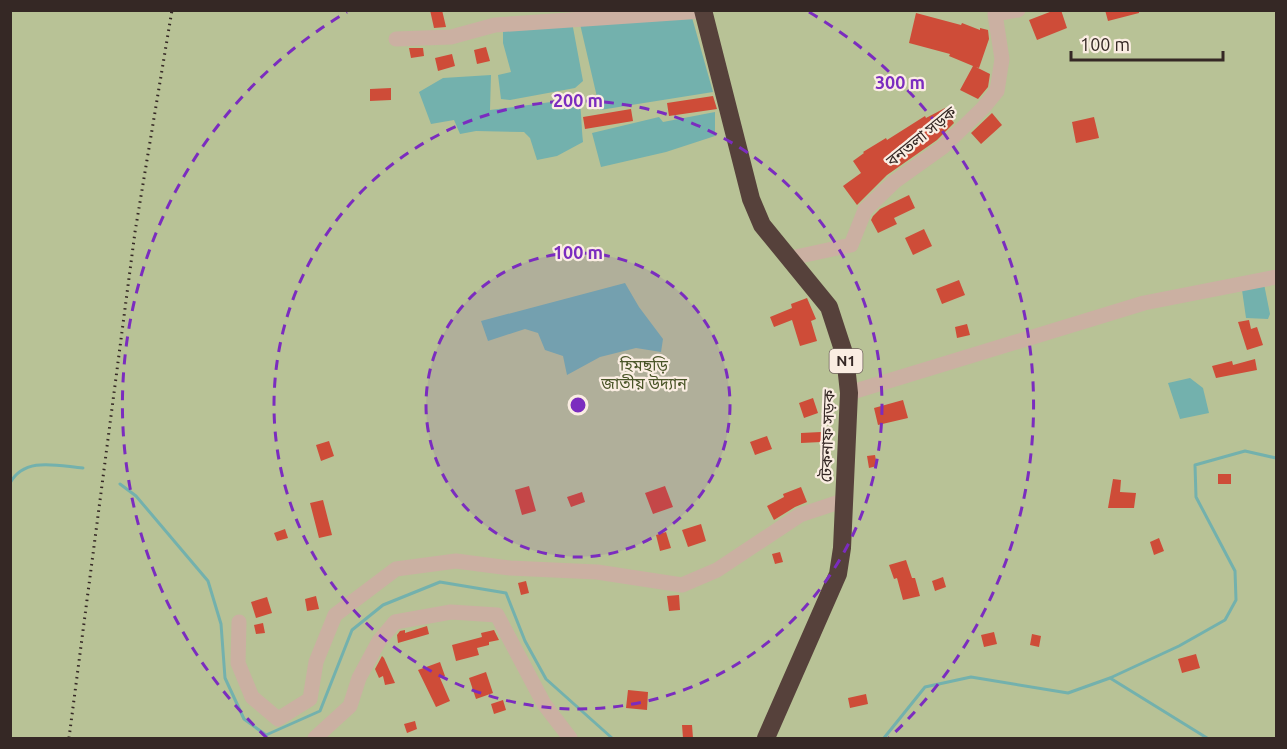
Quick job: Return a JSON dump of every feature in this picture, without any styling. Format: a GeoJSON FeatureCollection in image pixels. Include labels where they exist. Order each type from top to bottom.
{"type":"FeatureCollection","features":[{"type":"Feature","properties":{"kind":"highway","name":"টেকনাফ সড়ক"},"geometry":{"type":"LineString","coordinates":[[703,10],[751,199],[762,225],[829,307],[845,356],[849,393],[843,548],[838,574],[768,735]]}},
{"type":"Feature","properties":{"kind":"street"},"geometry":{"type":"LineString","coordinates":[[396,39],[451,37],[495,25],[703,10]]}},
{"type":"Feature","properties":{"kind":"street","name":"বনতলা সড়ক"},"geometry":{"type":"LineString","coordinates":[[791,258],[850,245],[865,210],[894,182],[943,147],[983,108],[997,91],[1002,59],[995,14],[1018,10]]}},
{"type":"Feature","properties":{"kind":"street"},"geometry":{"type":"LineString","coordinates":[[849,393],[1144,303],[1276,277]]}},
{"type":"Feature","properties":{"kind":"street"},"geometry":{"type":"LineString","coordinates":[[239,622],[238,663],[252,697],[278,719],[310,699],[316,662],[335,615],[396,569],[456,561],[510,568],[597,572],[682,585],[717,570],[800,515],[845,500]]}},
{"type":"Feature","properties":{"kind":"street"},"geometry":{"type":"LineString","coordinates":[[315,738],[350,706],[359,678],[378,641],[395,622],[451,612],[497,615],[544,704],[570,738]]}},
{"type":"Feature","properties":{"kind":"green space","name":"হিমছড়ি জাতীয় উদ্যান"},"geometry":{"type":"Polygon","coordinates":[[[11,11],[1276,11],[1276,738],[11,738],[11,11]]]}},
{"type":"Feature","properties":{"kind":"water"},"geometry":{"type":"Polygon","coordinates":[[[691,14],[713,92],[600,110],[580,24],[691,14]]]}},
{"type":"Feature","properties":{"kind":"water"},"geometry":{"type":"Polygon","coordinates":[[[572,22],[583,81],[575,88],[510,100],[501,99],[498,75],[511,72],[503,43],[503,30],[572,22]]]}},
{"type":"Feature","properties":{"kind":"water"},"geometry":{"type":"Polygon","coordinates":[[[491,75],[490,110],[551,102],[578,94],[583,142],[557,156],[537,160],[530,138],[524,132],[476,131],[460,134],[454,120],[431,124],[419,92],[443,78],[491,75]]]}},
{"type":"Feature","properties":{"kind":"water"},"geometry":{"type":"Polygon","coordinates":[[[715,112],[715,136],[666,152],[601,167],[592,133],[659,117],[663,122],[715,112]]]}},
{"type":"Feature","properties":{"kind":"water"},"geometry":{"type":"Polygon","coordinates":[[[625,283],[639,307],[663,339],[661,352],[636,348],[600,357],[567,375],[563,356],[545,350],[538,333],[525,329],[488,341],[481,321],[625,283]]]}},
{"type":"Feature","properties":{"kind":"water"},"geometry":{"type":"Polygon","coordinates":[[[1264,284],[1270,314],[1268,319],[1246,318],[1242,290],[1264,284]]]}},
{"type":"Feature","properties":{"kind":"water"},"geometry":{"type":"Polygon","coordinates":[[[1190,378],[1203,388],[1209,413],[1180,419],[1168,383],[1190,378]]]}},
{"type":"Feature","properties":{"kind":"building"},"geometry":{"type":"Polygon","coordinates":[[[430,10],[442,10],[446,27],[434,28],[430,10]]]}},
{"type":"Feature","properties":{"kind":"building"},"geometry":{"type":"Polygon","coordinates":[[[1061,10],[1067,28],[1037,40],[1029,20],[1061,10]]]}},
{"type":"Feature","properties":{"kind":"building"},"geometry":{"type":"Polygon","coordinates":[[[1105,10],[1139,10],[1139,13],[1108,21],[1105,10]]]}},
{"type":"Feature","properties":{"kind":"building"},"geometry":{"type":"Polygon","coordinates":[[[916,13],[961,25],[962,23],[980,30],[980,28],[988,30],[989,39],[979,68],[976,67],[990,74],[988,87],[978,99],[960,90],[973,66],[949,56],[950,54],[909,43],[916,13]]]}},
{"type":"Feature","properties":{"kind":"building"},"geometry":{"type":"Polygon","coordinates":[[[486,47],[490,61],[477,64],[474,50],[486,47]]]}},
{"type":"Feature","properties":{"kind":"building"},"geometry":{"type":"Polygon","coordinates":[[[409,48],[423,48],[424,56],[411,58],[409,48]]]}},
{"type":"Feature","properties":{"kind":"building"},"geometry":{"type":"Polygon","coordinates":[[[452,54],[455,66],[438,71],[435,58],[452,54]]]}},
{"type":"Feature","properties":{"kind":"building"},"geometry":{"type":"Polygon","coordinates":[[[391,88],[391,100],[370,101],[370,89],[391,88]]]}},
{"type":"Feature","properties":{"kind":"building"},"geometry":{"type":"Polygon","coordinates":[[[713,96],[717,109],[669,116],[667,103],[713,96]]]}},
{"type":"Feature","properties":{"kind":"building"},"geometry":{"type":"Polygon","coordinates":[[[945,108],[954,123],[937,140],[887,175],[857,205],[843,186],[861,173],[853,161],[886,138],[887,140],[925,116],[926,118],[945,108]]]}},
{"type":"Feature","properties":{"kind":"building"},"geometry":{"type":"Polygon","coordinates":[[[631,109],[633,121],[585,129],[583,117],[631,109]]]}},
{"type":"Feature","properties":{"kind":"building"},"geometry":{"type":"Polygon","coordinates":[[[992,113],[1002,125],[981,144],[971,133],[992,113]]]}},
{"type":"Feature","properties":{"kind":"building"},"geometry":{"type":"Polygon","coordinates":[[[1094,117],[1099,138],[1076,143],[1072,122],[1094,117]]]}},
{"type":"Feature","properties":{"kind":"building"},"geometry":{"type":"Polygon","coordinates":[[[909,195],[915,208],[894,218],[897,224],[878,233],[871,220],[873,216],[880,209],[909,195]]]}},
{"type":"Feature","properties":{"kind":"building"},"geometry":{"type":"Polygon","coordinates":[[[924,229],[932,246],[913,255],[905,238],[924,229]]]}},
{"type":"Feature","properties":{"kind":"building"},"geometry":{"type":"Polygon","coordinates":[[[959,280],[965,295],[942,304],[936,289],[959,280]]]}},
{"type":"Feature","properties":{"kind":"building"},"geometry":{"type":"Polygon","coordinates":[[[807,298],[816,319],[811,321],[817,341],[800,346],[792,320],[774,327],[770,317],[792,308],[791,304],[807,298]]]}},
{"type":"Feature","properties":{"kind":"building"},"geometry":{"type":"Polygon","coordinates":[[[1249,320],[1251,329],[1257,327],[1263,345],[1247,350],[1238,322],[1249,320]]]}},
{"type":"Feature","properties":{"kind":"building"},"geometry":{"type":"Polygon","coordinates":[[[967,324],[970,335],[957,338],[955,327],[967,324]]]}},
{"type":"Feature","properties":{"kind":"building"},"geometry":{"type":"Polygon","coordinates":[[[1255,359],[1257,370],[1216,378],[1212,366],[1232,361],[1233,365],[1255,359]]]}},
{"type":"Feature","properties":{"kind":"building"},"geometry":{"type":"Polygon","coordinates":[[[813,398],[818,413],[804,418],[799,403],[813,398]]]}},
{"type":"Feature","properties":{"kind":"building"},"geometry":{"type":"Polygon","coordinates":[[[903,400],[908,418],[878,425],[874,408],[903,400]]]}},
{"type":"Feature","properties":{"kind":"building"},"geometry":{"type":"Polygon","coordinates":[[[821,432],[821,442],[801,443],[801,433],[821,432]]]}},
{"type":"Feature","properties":{"kind":"building"},"geometry":{"type":"Polygon","coordinates":[[[767,436],[772,449],[755,455],[750,442],[767,436]]]}},
{"type":"Feature","properties":{"kind":"building"},"geometry":{"type":"Polygon","coordinates":[[[329,441],[334,456],[321,461],[316,445],[329,441]]]}},
{"type":"Feature","properties":{"kind":"building"},"geometry":{"type":"Polygon","coordinates":[[[875,455],[877,466],[869,468],[867,456],[875,455]]]}},
{"type":"Feature","properties":{"kind":"building"},"geometry":{"type":"Polygon","coordinates":[[[1218,474],[1231,474],[1231,484],[1218,484],[1218,474]]]}},
{"type":"Feature","properties":{"kind":"building"},"geometry":{"type":"Polygon","coordinates":[[[1113,479],[1121,480],[1120,492],[1136,493],[1134,508],[1108,508],[1113,479]]]}},
{"type":"Feature","properties":{"kind":"building"},"geometry":{"type":"Polygon","coordinates":[[[529,486],[536,511],[522,515],[515,490],[529,486]]]}},
{"type":"Feature","properties":{"kind":"building"},"geometry":{"type":"Polygon","coordinates":[[[665,486],[673,507],[653,514],[645,493],[665,486]]]}},
{"type":"Feature","properties":{"kind":"building"},"geometry":{"type":"Polygon","coordinates":[[[801,487],[807,502],[774,520],[767,506],[784,497],[783,494],[801,487]]]}},
{"type":"Feature","properties":{"kind":"building"},"geometry":{"type":"Polygon","coordinates":[[[582,492],[585,502],[571,507],[567,497],[582,492]]]}},
{"type":"Feature","properties":{"kind":"building"},"geometry":{"type":"Polygon","coordinates":[[[323,500],[332,535],[319,538],[310,503],[323,500]]]}},
{"type":"Feature","properties":{"kind":"building"},"geometry":{"type":"Polygon","coordinates":[[[701,524],[706,541],[688,547],[682,530],[701,524]]]}},
{"type":"Feature","properties":{"kind":"building"},"geometry":{"type":"Polygon","coordinates":[[[285,529],[288,538],[277,541],[274,533],[285,529]]]}},
{"type":"Feature","properties":{"kind":"building"},"geometry":{"type":"Polygon","coordinates":[[[666,532],[671,548],[660,551],[656,535],[666,532]]]}},
{"type":"Feature","properties":{"kind":"building"},"geometry":{"type":"Polygon","coordinates":[[[1159,538],[1164,551],[1154,555],[1150,542],[1159,538]]]}},
{"type":"Feature","properties":{"kind":"building"},"geometry":{"type":"Polygon","coordinates":[[[780,552],[783,562],[775,564],[772,554],[780,552]]]}},
{"type":"Feature","properties":{"kind":"building"},"geometry":{"type":"Polygon","coordinates":[[[906,560],[912,578],[915,578],[920,596],[903,600],[897,578],[894,579],[889,565],[906,560]]]}},
{"type":"Feature","properties":{"kind":"building"},"geometry":{"type":"Polygon","coordinates":[[[943,577],[946,587],[935,591],[932,581],[943,577]]]}},
{"type":"Feature","properties":{"kind":"building"},"geometry":{"type":"Polygon","coordinates":[[[526,581],[529,593],[521,595],[518,583],[526,581]]]}},
{"type":"Feature","properties":{"kind":"building"},"geometry":{"type":"Polygon","coordinates":[[[679,595],[680,610],[669,611],[667,596],[679,595]]]}},
{"type":"Feature","properties":{"kind":"building"},"geometry":{"type":"Polygon","coordinates":[[[316,596],[319,609],[307,611],[305,599],[316,596]]]}},
{"type":"Feature","properties":{"kind":"building"},"geometry":{"type":"Polygon","coordinates":[[[267,597],[272,613],[256,618],[251,602],[267,597]]]}},
{"type":"Feature","properties":{"kind":"building"},"geometry":{"type":"Polygon","coordinates":[[[263,623],[265,633],[256,634],[254,625],[263,623]]]}},
{"type":"Feature","properties":{"kind":"building"},"geometry":{"type":"Polygon","coordinates":[[[427,626],[429,634],[398,643],[397,635],[400,631],[405,630],[405,633],[427,626]]]}},
{"type":"Feature","properties":{"kind":"building"},"geometry":{"type":"Polygon","coordinates":[[[494,630],[499,640],[477,648],[479,655],[456,661],[452,645],[482,637],[481,633],[494,630]]]}},
{"type":"Feature","properties":{"kind":"building"},"geometry":{"type":"Polygon","coordinates":[[[994,632],[997,644],[984,647],[981,635],[994,632]]]}},
{"type":"Feature","properties":{"kind":"building"},"geometry":{"type":"Polygon","coordinates":[[[1032,634],[1041,636],[1039,647],[1030,645],[1032,634]]]}},
{"type":"Feature","properties":{"kind":"building"},"geometry":{"type":"Polygon","coordinates":[[[1196,654],[1200,668],[1182,673],[1178,659],[1196,654]]]}},
{"type":"Feature","properties":{"kind":"building"},"geometry":{"type":"Polygon","coordinates":[[[382,656],[395,683],[385,685],[383,676],[379,678],[375,669],[382,656]]]}},
{"type":"Feature","properties":{"kind":"building"},"geometry":{"type":"Polygon","coordinates":[[[440,662],[445,676],[440,678],[450,701],[436,707],[418,670],[440,662]]]}},
{"type":"Feature","properties":{"kind":"building"},"geometry":{"type":"Polygon","coordinates":[[[486,672],[493,693],[476,699],[469,678],[486,672]]]}},
{"type":"Feature","properties":{"kind":"building"},"geometry":{"type":"Polygon","coordinates":[[[628,690],[648,692],[647,710],[626,708],[628,690]]]}},
{"type":"Feature","properties":{"kind":"building"},"geometry":{"type":"Polygon","coordinates":[[[866,694],[868,704],[850,708],[848,698],[866,694]]]}},
{"type":"Feature","properties":{"kind":"building"},"geometry":{"type":"Polygon","coordinates":[[[503,700],[506,710],[494,714],[491,704],[503,700]]]}},
{"type":"Feature","properties":{"kind":"building"},"geometry":{"type":"Polygon","coordinates":[[[415,721],[417,729],[407,733],[404,724],[415,721]]]}},
{"type":"Feature","properties":{"kind":"building"},"geometry":{"type":"Polygon","coordinates":[[[682,725],[692,725],[693,738],[683,738],[682,725]]]}},
{"type":"Feature","properties":{"kind":"waterway"},"geometry":{"type":"LineString","coordinates":[[884,738],[925,687],[971,677],[1068,693],[1110,678],[1179,646],[1225,620],[1236,600],[1235,571],[1196,497],[1195,465],[1245,451],[1276,458]]}},
{"type":"Feature","properties":{"kind":"waterway"},"geometry":{"type":"LineString","coordinates":[[10,483],[24,469],[33,466],[83,468]]}},
{"type":"Feature","properties":{"kind":"waterway"},"geometry":{"type":"LineString","coordinates":[[120,484],[136,496],[208,581],[221,624],[225,678],[244,719],[266,735],[320,711],[352,630],[383,605],[440,582],[506,593],[525,641],[546,679],[612,738]]}},
{"type":"Feature","properties":{"kind":"waterway"},"geometry":{"type":"LineString","coordinates":[[1110,678],[1207,738]]}},
{"type":"Feature","properties":{"kind":"railway"},"geometry":{"type":"LineString","coordinates":[[69,738],[135,232],[172,10]]}}]}
